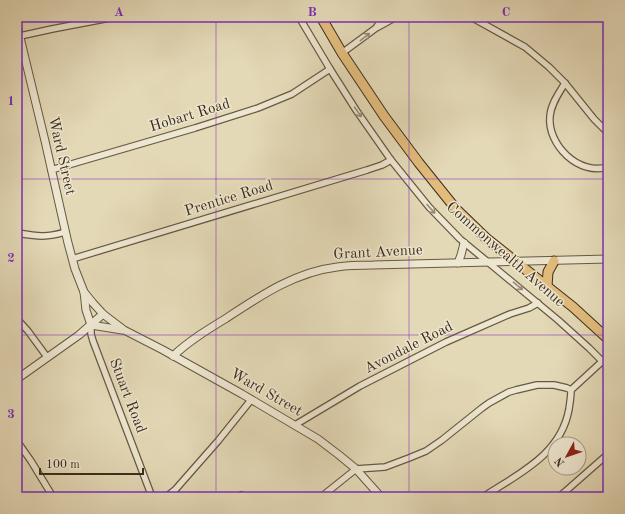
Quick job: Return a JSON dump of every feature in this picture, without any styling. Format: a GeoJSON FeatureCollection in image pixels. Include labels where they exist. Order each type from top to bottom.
{"type":"FeatureCollection","features":[{"type":"Feature","properties":{"kind":"main road","name":"Commonwealth Avenue"},"geometry":{"type":"LineString","coordinates":[[321,17],[342,53],[369,94],[447,199],[480,233],[580,313],[608,339]]}},
{"type":"Feature","properties":{"kind":"main road"},"geometry":{"type":"LineString","coordinates":[[547,286],[548,272],[554,261]]}},
{"type":"Feature","properties":{"kind":"street"},"geometry":{"type":"LineString","coordinates":[[20,36],[116,17]]}},
{"type":"Feature","properties":{"kind":"street","name":"Commonwealth Avenue"},"geometry":{"type":"LineString","coordinates":[[299,17],[356,110],[391,160],[428,207],[464,243],[538,303],[608,367]]}},
{"type":"Feature","properties":{"kind":"street"},"geometry":{"type":"LineString","coordinates":[[376,28],[383,17]]}},
{"type":"Feature","properties":{"kind":"street"},"geometry":{"type":"LineString","coordinates":[[342,53],[376,28],[396,17]]}},
{"type":"Feature","properties":{"kind":"street"},"geometry":{"type":"LineString","coordinates":[[471,17],[525,47],[549,67],[565,83],[594,119],[608,133]]}},
{"type":"Feature","properties":{"kind":"street","name":"Ward Street"},"geometry":{"type":"LineString","coordinates":[[17,25],[65,232],[72,259],[84,292],[86,310],[91,325],[124,330]]}},
{"type":"Feature","properties":{"kind":"street","name":"Hobart Road"},"geometry":{"type":"LineString","coordinates":[[51,170],[258,108],[292,94],[330,69]]}},
{"type":"Feature","properties":{"kind":"street"},"geometry":{"type":"LineString","coordinates":[[565,83],[555,100],[550,117],[551,129],[557,144],[564,154],[586,167],[600,169],[608,167]]}},
{"type":"Feature","properties":{"kind":"street","name":"Prentice Road"},"geometry":{"type":"LineString","coordinates":[[72,259],[367,170],[391,160]]}},
{"type":"Feature","properties":{"kind":"street"},"geometry":{"type":"LineString","coordinates":[[17,233],[53,236],[65,232]]}},
{"type":"Feature","properties":{"kind":"street"},"geometry":{"type":"LineString","coordinates":[[458,263],[464,243]]}},
{"type":"Feature","properties":{"kind":"street","name":"Grant Avenue"},"geometry":{"type":"LineString","coordinates":[[173,356],[189,342],[260,296],[300,276],[321,270],[337,267],[608,259]]}},
{"type":"Feature","properties":{"kind":"street","name":"Ward Street"},"geometry":{"type":"LineString","coordinates":[[84,292],[103,314],[124,330],[173,356],[318,439],[356,469],[380,497]]}},
{"type":"Feature","properties":{"kind":"street","name":"Avondale Road"},"geometry":{"type":"LineString","coordinates":[[295,425],[360,386],[446,342],[538,303]]}},
{"type":"Feature","properties":{"kind":"street"},"geometry":{"type":"LineString","coordinates":[[17,379],[79,335],[103,314]]}},
{"type":"Feature","properties":{"kind":"street"},"geometry":{"type":"LineString","coordinates":[[17,319],[47,357]]}},
{"type":"Feature","properties":{"kind":"street","name":"Stuart Road"},"geometry":{"type":"LineString","coordinates":[[91,325],[93,341],[152,497]]}},
{"type":"Feature","properties":{"kind":"street"},"geometry":{"type":"LineString","coordinates":[[483,497],[533,464],[552,446],[561,433],[567,418],[571,390],[608,356]]}},
{"type":"Feature","properties":{"kind":"street"},"geometry":{"type":"LineString","coordinates":[[321,497],[356,469],[385,466],[426,451],[482,408],[509,392],[537,385],[554,385],[571,390]]}},
{"type":"Feature","properties":{"kind":"street"},"geometry":{"type":"LineString","coordinates":[[166,497],[175,490],[251,400]]}},
{"type":"Feature","properties":{"kind":"street"},"geometry":{"type":"LineString","coordinates":[[17,441],[53,497]]}},
{"type":"Feature","properties":{"kind":"street"},"geometry":{"type":"LineString","coordinates":[[560,497],[607,457]]}}]}
